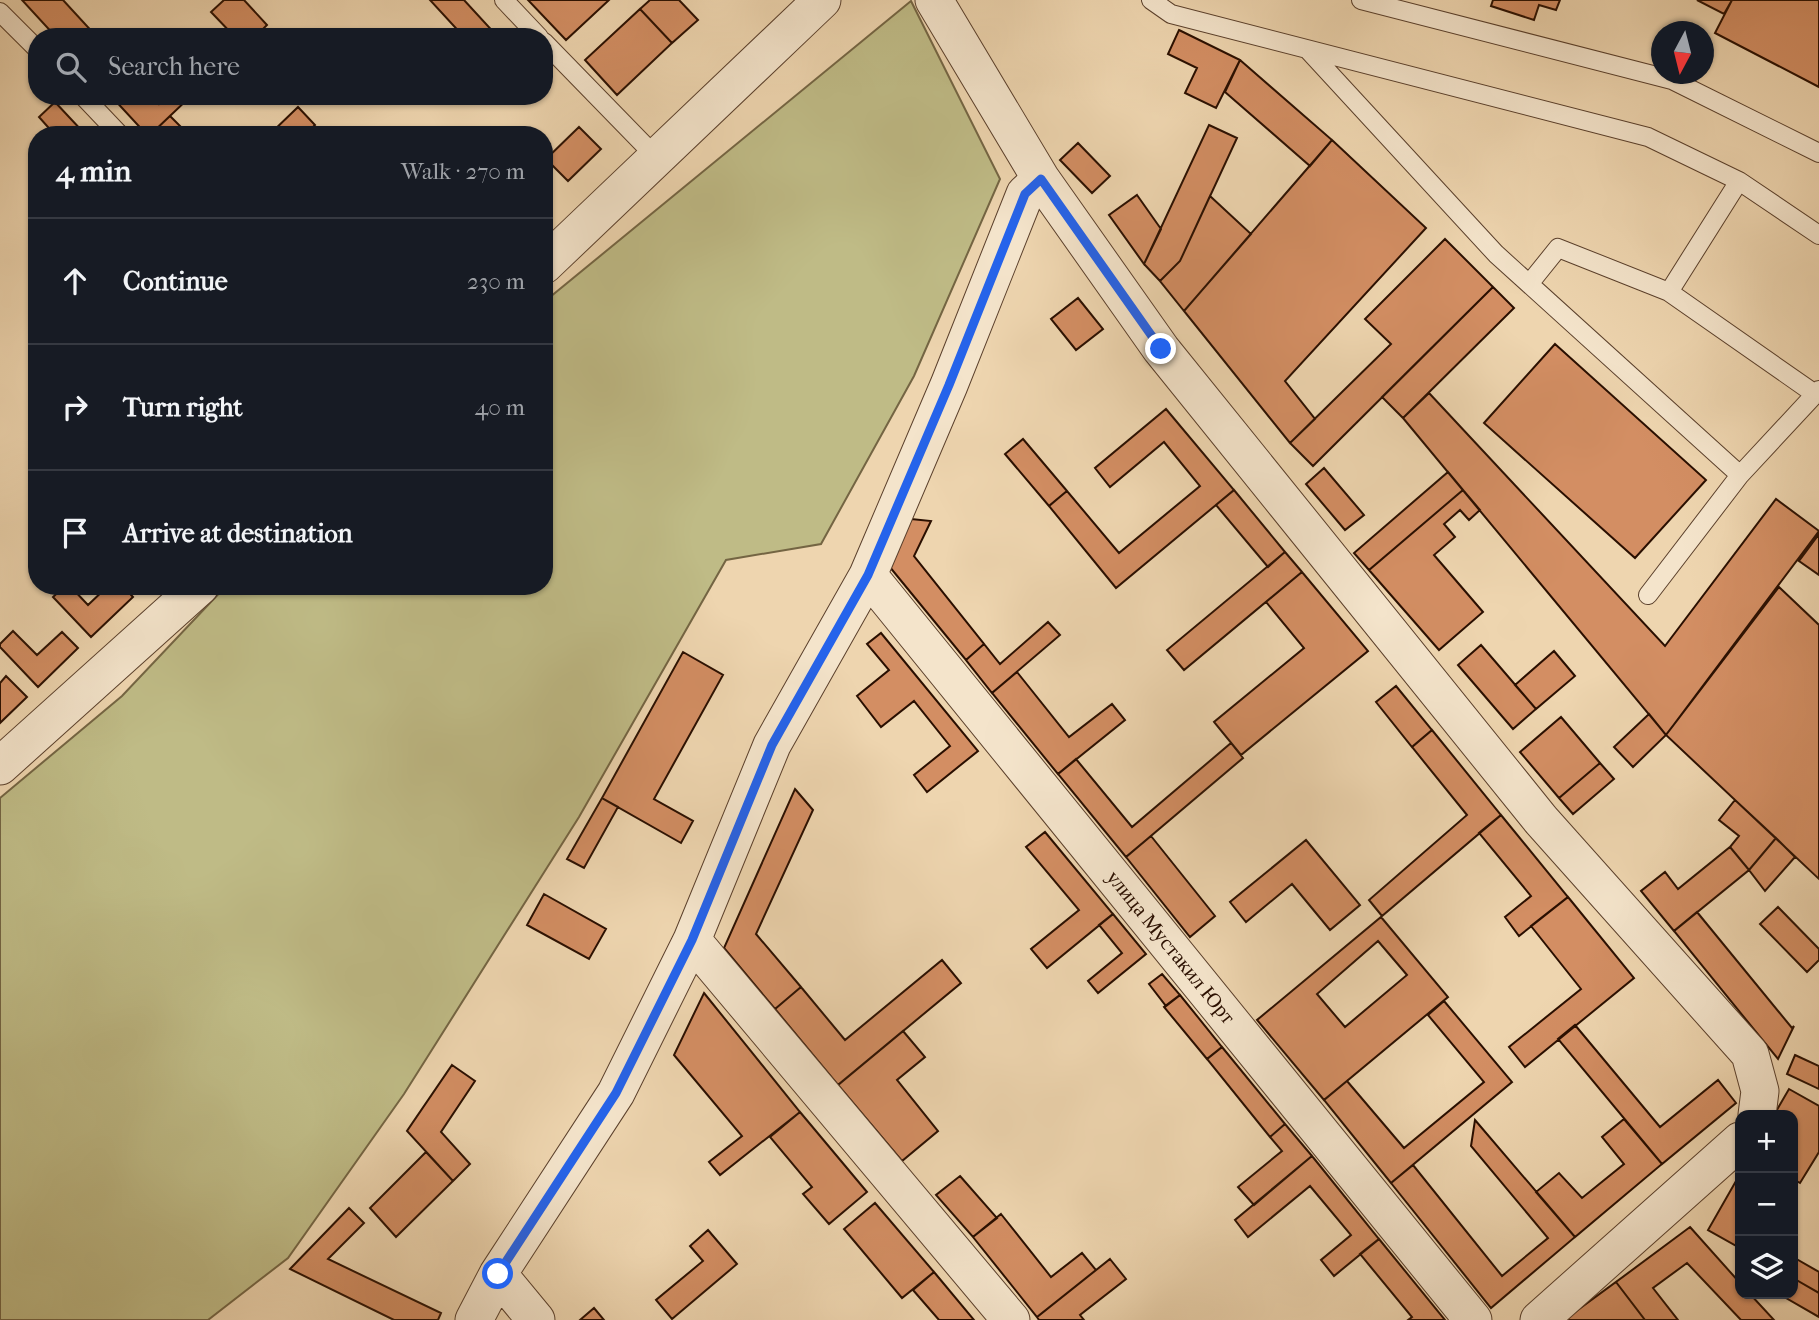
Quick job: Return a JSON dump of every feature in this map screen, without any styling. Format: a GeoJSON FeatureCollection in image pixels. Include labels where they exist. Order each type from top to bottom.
{"type":"FeatureCollection","features":[{"type":"Feature","properties":{"kind":"street"},"geometry":{"type":"LineString","coordinates":[[553,257],[822,0]]}},
{"type":"Feature","properties":{"kind":"street"},"geometry":{"type":"LineString","coordinates":[[934,0],[1041,179],[1161,349],[1541,820],[1750,1054],[1760,1091],[1758,1110]]}},
{"type":"Feature","properties":{"kind":"street"},"geometry":{"type":"LineString","coordinates":[[474,1320],[498,1274],[616,1093],[692,940],[772,745],[868,575],[949,385],[1025,194],[1041,179]]}},
{"type":"Feature","properties":{"kind":"street","name":"улица Мустакил Юрт"},"geometry":{"type":"LineString","coordinates":[[868,575],[1473,1320]]}},
{"type":"Feature","properties":{"kind":"street"},"geometry":{"type":"LineString","coordinates":[[0,766],[190,595]]}},
{"type":"Feature","properties":{"kind":"street"},"geometry":{"type":"LineString","coordinates":[[692,940],[1011,1320]]}},
{"type":"Feature","properties":{"kind":"street"},"geometry":{"type":"LineString","coordinates":[[1539,1320],[1735,1146]]}},
{"type":"Feature","properties":{"kind":"street"},"geometry":{"type":"LineString","coordinates":[[498,1274],[536,1320]]}},
{"type":"Feature","properties":{"kind":"lane"},"geometry":{"type":"LineString","coordinates":[[504,0],[530,28]]}},
{"type":"Feature","properties":{"kind":"lane"},"geometry":{"type":"LineString","coordinates":[[1151,0],[1171,14],[1648,137],[1739,181],[1819,235]]}},
{"type":"Feature","properties":{"kind":"lane"},"geometry":{"type":"LineString","coordinates":[[1361,0],[1672,80],[1819,153]]}},
{"type":"Feature","properties":{"kind":"lane"},"geometry":{"type":"LineString","coordinates":[[0,12],[28,40]]}},
{"type":"Feature","properties":{"kind":"lane"},"geometry":{"type":"LineString","coordinates":[[1308,50],[1496,254],[1740,475]]}},
{"type":"Feature","properties":{"kind":"lane"},"geometry":{"type":"LineString","coordinates":[[553,51],[657,159]]}},
{"type":"Feature","properties":{"kind":"lane"},"geometry":{"type":"LineString","coordinates":[[92,105],[111,126]]}},
{"type":"Feature","properties":{"kind":"lane"},"geometry":{"type":"LineString","coordinates":[[1669,292],[1739,181]]}},
{"type":"Feature","properties":{"kind":"lane"},"geometry":{"type":"LineString","coordinates":[[1529,284],[1558,248],[1669,292],[1817,392],[1740,475],[1648,595]]}},
{"type":"Feature","properties":{"kind":"shaded area"},"geometry":{"type":"Polygon","coordinates":[[[911,1],[1000,179],[914,376],[821,544],[726,560],[579,817],[404,1094],[288,1258],[208,1320],[0,1320],[0,798],[122,696],[217,595],[553,595],[553,295],[911,1]]]}},
{"type":"Feature","properties":{"kind":"building"},"geometry":{"type":"Polygon","coordinates":[[[22,0],[63,0],[89,28],[48,28],[22,0]]]}},
{"type":"Feature","properties":{"kind":"building"},"geometry":{"type":"Polygon","coordinates":[[[224,0],[244,0],[267,25],[264,28],[226,28],[211,12],[224,0]]]}},
{"type":"Feature","properties":{"kind":"building"},"geometry":{"type":"Polygon","coordinates":[[[430,0],[464,0],[490,28],[456,28],[430,0]]]}},
{"type":"Feature","properties":{"kind":"building"},"geometry":{"type":"Polygon","coordinates":[[[528,0],[609,0],[566,40],[528,0]]]}},
{"type":"Feature","properties":{"kind":"building"},"geometry":{"type":"Polygon","coordinates":[[[650,0],[679,0],[698,20],[672,43],[640,9],[650,0]]]}},
{"type":"Feature","properties":{"kind":"building"},"geometry":{"type":"Polygon","coordinates":[[[1493,0],[1560,0],[1556,10],[1539,5],[1534,20],[1491,6],[1493,0]]]}},
{"type":"Feature","properties":{"kind":"building"},"geometry":{"type":"Polygon","coordinates":[[[1697,0],[1732,0],[1724,14],[1697,0]]]}},
{"type":"Feature","properties":{"kind":"building"},"geometry":{"type":"Polygon","coordinates":[[[1732,0],[1819,0],[1819,87],[1715,33],[1732,0]]]}},
{"type":"Feature","properties":{"kind":"building"},"geometry":{"type":"Polygon","coordinates":[[[640,9],[672,43],[617,95],[585,60],[640,9]]]}},
{"type":"Feature","properties":{"kind":"building"},"geometry":{"type":"Polygon","coordinates":[[[1179,30],[1240,60],[1216,108],[1185,93],[1197,68],[1168,54],[1179,30]]]}},
{"type":"Feature","properties":{"kind":"building"},"geometry":{"type":"Polygon","coordinates":[[[1240,60],[1332,140],[1310,166],[1225,92],[1240,60]]]}},
{"type":"Feature","properties":{"kind":"building"},"geometry":{"type":"Polygon","coordinates":[[[52,105],[58,105],[77,126],[47,126],[39,117],[52,105]]]}},
{"type":"Feature","properties":{"kind":"building"},"geometry":{"type":"Polygon","coordinates":[[[119,105],[182,105],[159,126],[139,126],[119,105]]]}},
{"type":"Feature","properties":{"kind":"building"},"geometry":{"type":"Polygon","coordinates":[[[298,107],[315,125],[314,126],[278,126],[298,107]]]}},
{"type":"Feature","properties":{"kind":"building"},"geometry":{"type":"Polygon","coordinates":[[[170,116],[180,126],[159,126],[170,116]]]}},
{"type":"Feature","properties":{"kind":"building"},"geometry":{"type":"Polygon","coordinates":[[[1209,125],[1237,138],[1180,261],[1160,281],[1144,264],[1209,125]]]}},
{"type":"Feature","properties":{"kind":"building"},"geometry":{"type":"Polygon","coordinates":[[[579,127],[601,149],[568,181],[553,166],[553,152],[579,127]]]}},
{"type":"Feature","properties":{"kind":"building"},"geometry":{"type":"Polygon","coordinates":[[[1332,140],[1426,228],[1285,381],[1315,419],[1290,443],[1184,311],[1332,140]]]}},
{"type":"Feature","properties":{"kind":"building"},"geometry":{"type":"Polygon","coordinates":[[[1078,143],[1110,176],[1092,193],[1060,160],[1078,143]]]}},
{"type":"Feature","properties":{"kind":"building"},"geometry":{"type":"Polygon","coordinates":[[[1137,195],[1161,229],[1144,264],[1109,215],[1137,195]]]}},
{"type":"Feature","properties":{"kind":"building"},"geometry":{"type":"Polygon","coordinates":[[[1210,196],[1251,234],[1184,311],[1160,281],[1180,261],[1210,196]]]}},
{"type":"Feature","properties":{"kind":"building"},"geometry":{"type":"Polygon","coordinates":[[[1445,239],[1493,287],[1313,466],[1290,443],[1391,344],[1365,319],[1445,239]]]}},
{"type":"Feature","properties":{"kind":"building"},"geometry":{"type":"Polygon","coordinates":[[[1493,287],[1514,308],[1403,418],[1382,397],[1493,287]]]}},
{"type":"Feature","properties":{"kind":"building"},"geometry":{"type":"Polygon","coordinates":[[[1078,298],[1103,329],[1076,350],[1051,319],[1078,298]]]}},
{"type":"Feature","properties":{"kind":"building"},"geometry":{"type":"Polygon","coordinates":[[[1555,344],[1706,480],[1635,558],[1484,423],[1555,344]]]}},
{"type":"Feature","properties":{"kind":"building"},"geometry":{"type":"Polygon","coordinates":[[[1429,393],[1665,646],[1776,499],[1819,531],[1666,735],[1403,418],[1429,393]]]}},
{"type":"Feature","properties":{"kind":"building"},"geometry":{"type":"Polygon","coordinates":[[[1166,409],[1234,490],[1116,588],[1049,506],[1067,491],[1119,553],[1200,486],[1164,442],[1110,487],[1095,468],[1166,409]]]}},
{"type":"Feature","properties":{"kind":"building"},"geometry":{"type":"Polygon","coordinates":[[[1023,439],[1067,491],[1049,506],[1005,454],[1023,439]]]}},
{"type":"Feature","properties":{"kind":"building"},"geometry":{"type":"Polygon","coordinates":[[[1324,468],[1364,515],[1345,530],[1306,484],[1324,468]]]}},
{"type":"Feature","properties":{"kind":"building"},"geometry":{"type":"Polygon","coordinates":[[[1448,472],[1463,490],[1369,570],[1354,553],[1448,472]]]}},
{"type":"Feature","properties":{"kind":"building"},"geometry":{"type":"Polygon","coordinates":[[[1234,490],[1285,552],[1268,567],[1216,505],[1234,490]]]}},
{"type":"Feature","properties":{"kind":"building"},"geometry":{"type":"Polygon","coordinates":[[[1463,490],[1480,510],[1469,520],[1460,510],[1444,524],[1455,537],[1434,555],[1483,612],[1439,650],[1369,570],[1463,490]]]}},
{"type":"Feature","properties":{"kind":"building"},"geometry":{"type":"Polygon","coordinates":[[[911,519],[931,521],[914,556],[984,644],[966,660],[889,566],[911,519]]]}},
{"type":"Feature","properties":{"kind":"building"},"geometry":{"type":"Polygon","coordinates":[[[1819,534],[1819,575],[1799,561],[1819,534]]]}},
{"type":"Feature","properties":{"kind":"building"},"geometry":{"type":"Polygon","coordinates":[[[1285,552],[1302,572],[1184,670],[1167,650],[1285,552]]]}},
{"type":"Feature","properties":{"kind":"building"},"geometry":{"type":"Polygon","coordinates":[[[1302,572],[1368,651],[1241,755],[1214,722],[1304,648],[1266,602],[1302,572]]]}},
{"type":"Feature","properties":{"kind":"building"},"geometry":{"type":"Polygon","coordinates":[[[1779,587],[1819,625],[1819,879],[1666,735],[1779,587]]]}},
{"type":"Feature","properties":{"kind":"building"},"geometry":{"type":"Polygon","coordinates":[[[79,595],[88,605],[99,595],[133,597],[91,637],[53,597],[79,595]]]}},
{"type":"Feature","properties":{"kind":"building"},"geometry":{"type":"Polygon","coordinates":[[[1048,622],[1060,635],[992,693],[966,660],[984,644],[1000,664],[1048,622]]]}},
{"type":"Feature","properties":{"kind":"building"},"geometry":{"type":"Polygon","coordinates":[[[13,631],[37,655],[62,632],[78,648],[38,687],[0,647],[13,631]]]}},
{"type":"Feature","properties":{"kind":"building"},"geometry":{"type":"Polygon","coordinates":[[[881,633],[978,751],[927,792],[914,775],[950,746],[914,701],[881,727],[857,696],[889,670],[867,644],[881,633]]]}},
{"type":"Feature","properties":{"kind":"building"},"geometry":{"type":"Polygon","coordinates":[[[1481,645],[1536,709],[1513,729],[1458,665],[1481,645]]]}},
{"type":"Feature","properties":{"kind":"building"},"geometry":{"type":"Polygon","coordinates":[[[1554,651],[1575,676],[1536,709],[1515,685],[1554,651]]]}},
{"type":"Feature","properties":{"kind":"building"},"geometry":{"type":"Polygon","coordinates":[[[683,652],[723,675],[654,799],[693,821],[681,843],[602,798],[683,652]]]}},
{"type":"Feature","properties":{"kind":"building"},"geometry":{"type":"Polygon","coordinates":[[[1017,672],[1069,737],[1112,704],[1125,720],[1058,774],[992,693],[1017,672]]]}},
{"type":"Feature","properties":{"kind":"building"},"geometry":{"type":"Polygon","coordinates":[[[6,676],[27,697],[0,723],[0,683],[6,676]]]}},
{"type":"Feature","properties":{"kind":"building"},"geometry":{"type":"Polygon","coordinates":[[[1396,686],[1432,730],[1412,747],[1376,702],[1396,686]]]}},
{"type":"Feature","properties":{"kind":"building"},"geometry":{"type":"Polygon","coordinates":[[[1649,714],[1666,735],[1633,767],[1614,747],[1649,714]]]}},
{"type":"Feature","properties":{"kind":"building"},"geometry":{"type":"Polygon","coordinates":[[[1561,717],[1600,763],[1559,798],[1520,752],[1561,717]]]}},
{"type":"Feature","properties":{"kind":"building"},"geometry":{"type":"Polygon","coordinates":[[[1432,730],[1501,815],[1382,916],[1369,900],[1467,815],[1412,747],[1432,730]]]}},
{"type":"Feature","properties":{"kind":"building"},"geometry":{"type":"Polygon","coordinates":[[[1231,743],[1243,758],[1126,857],[1058,774],[1076,759],[1132,827],[1231,743]]]}},
{"type":"Feature","properties":{"kind":"building"},"geometry":{"type":"Polygon","coordinates":[[[1600,763],[1614,779],[1573,814],[1559,798],[1600,763]]]}},
{"type":"Feature","properties":{"kind":"building"},"geometry":{"type":"Polygon","coordinates":[[[795,789],[813,810],[756,934],[801,987],[775,1009],[724,948],[795,789]]]}},
{"type":"Feature","properties":{"kind":"building"},"geometry":{"type":"Polygon","coordinates":[[[602,798],[618,807],[584,868],[567,859],[602,798]]]}},
{"type":"Feature","properties":{"kind":"building"},"geometry":{"type":"Polygon","coordinates":[[[1735,800],[1776,838],[1749,870],[1730,847],[1739,836],[1719,820],[1735,800]]]}},
{"type":"Feature","properties":{"kind":"building"},"geometry":{"type":"Polygon","coordinates":[[[1501,815],[1568,897],[1519,936],[1505,917],[1531,896],[1479,833],[1501,815]]]}},
{"type":"Feature","properties":{"kind":"building"},"geometry":{"type":"Polygon","coordinates":[[[1045,832],[1113,914],[1047,968],[1031,949],[1079,910],[1026,847],[1045,832]]]}},
{"type":"Feature","properties":{"kind":"building"},"geometry":{"type":"Polygon","coordinates":[[[1151,836],[1215,916],[1190,937],[1126,857],[1151,836]]]}},
{"type":"Feature","properties":{"kind":"building"},"geometry":{"type":"Polygon","coordinates":[[[1776,838],[1795,857],[1765,891],[1749,870],[1776,838]]]}},
{"type":"Feature","properties":{"kind":"building"},"geometry":{"type":"Polygon","coordinates":[[[1306,840],[1360,905],[1330,930],[1292,884],[1246,922],[1230,902],[1306,840]]]}},
{"type":"Feature","properties":{"kind":"building"},"geometry":{"type":"Polygon","coordinates":[[[1730,847],[1749,870],[1674,931],[1641,891],[1665,872],[1678,889],[1730,847]]]}},
{"type":"Feature","properties":{"kind":"building"},"geometry":{"type":"Polygon","coordinates":[[[544,894],[606,929],[589,959],[527,925],[544,894]]]}},
{"type":"Feature","properties":{"kind":"building"},"geometry":{"type":"Polygon","coordinates":[[[1568,897],[1634,978],[1525,1067],[1509,1047],[1581,989],[1531,926],[1568,897]]]}},
{"type":"Feature","properties":{"kind":"building"},"geometry":{"type":"Polygon","coordinates":[[[1778,907],[1819,949],[1819,960],[1807,972],[1760,924],[1778,907]]]}},
{"type":"Feature","properties":{"kind":"building"},"geometry":{"type":"Polygon","coordinates":[[[1697,912],[1792,1028],[1794,1026],[1778,1059],[1674,931],[1697,912]]]}},
{"type":"Feature","properties":{"kind":"building"},"geometry":{"type":"Polygon","coordinates":[[[1113,914],[1146,954],[1098,993],[1088,981],[1122,953],[1099,925],[1113,914]]]}},
{"type":"Feature","properties":{"kind":"building"},"geometry":{"type":"Polygon","coordinates":[[[1381,917],[1448,997],[1324,1100],[1257,1020],[1381,917]],[[1378,941],[1317,994],[1345,1027],[1407,975],[1378,941]]]}},
{"type":"Feature","properties":{"kind":"building"},"geometry":{"type":"Polygon","coordinates":[[[942,960],[961,983],[838,1085],[775,1009],[801,987],[845,1040],[942,960]]]}},
{"type":"Feature","properties":{"kind":"building"},"geometry":{"type":"Polygon","coordinates":[[[1162,974],[1180,995],[1166,1006],[1149,984],[1162,974]]]}},
{"type":"Feature","properties":{"kind":"building"},"geometry":{"type":"Polygon","coordinates":[[[704,993],[800,1112],[720,1175],[709,1162],[742,1136],[674,1055],[704,993]]]}},
{"type":"Feature","properties":{"kind":"building"},"geometry":{"type":"Polygon","coordinates":[[[1180,995],[1222,1047],[1207,1059],[1164,1007],[1180,995]]]}},
{"type":"Feature","properties":{"kind":"building"},"geometry":{"type":"Polygon","coordinates":[[[1444,1001],[1512,1082],[1391,1183],[1324,1100],[1347,1081],[1404,1148],[1484,1082],[1428,1015],[1444,1001]]]}},
{"type":"Feature","properties":{"kind":"building"},"geometry":{"type":"Polygon","coordinates":[[[1575,1025],[1660,1127],[1718,1080],[1736,1103],[1662,1164],[1558,1039],[1575,1025]]]}},
{"type":"Feature","properties":{"kind":"building"},"geometry":{"type":"Polygon","coordinates":[[[903,1031],[925,1057],[897,1080],[938,1131],[902,1161],[838,1085],[903,1031]]]}},
{"type":"Feature","properties":{"kind":"building"},"geometry":{"type":"Polygon","coordinates":[[[1222,1047],[1285,1124],[1270,1137],[1207,1059],[1222,1047]]]}},
{"type":"Feature","properties":{"kind":"building"},"geometry":{"type":"Polygon","coordinates":[[[1795,1055],[1819,1066],[1819,1089],[1787,1074],[1795,1055]]]}},
{"type":"Feature","properties":{"kind":"building"},"geometry":{"type":"Polygon","coordinates":[[[452,1065],[475,1081],[441,1132],[470,1164],[453,1181],[407,1131],[452,1065]]]}},
{"type":"Feature","properties":{"kind":"building"},"geometry":{"type":"Polygon","coordinates":[[[1789,1089],[1819,1106],[1819,1152],[1800,1183],[1798,1110],[1777,1110],[1789,1089]]]}},
{"type":"Feature","properties":{"kind":"building"},"geometry":{"type":"Polygon","coordinates":[[[800,1112],[867,1192],[829,1224],[803,1194],[812,1187],[770,1137],[800,1112]]]}},
{"type":"Feature","properties":{"kind":"building"},"geometry":{"type":"Polygon","coordinates":[[[1624,1119],[1662,1164],[1575,1237],[1536,1192],[1559,1173],[1582,1198],[1624,1164],[1602,1137],[1624,1119]]]}},
{"type":"Feature","properties":{"kind":"building"},"geometry":{"type":"Polygon","coordinates":[[[1475,1120],[1575,1237],[1491,1308],[1391,1183],[1413,1165],[1502,1276],[1548,1238],[1471,1146],[1475,1120]]]}},
{"type":"Feature","properties":{"kind":"building"},"geometry":{"type":"Polygon","coordinates":[[[1285,1124],[1312,1156],[1254,1205],[1238,1187],[1282,1151],[1270,1137],[1285,1124]]]}},
{"type":"Feature","properties":{"kind":"building"},"geometry":{"type":"Polygon","coordinates":[[[426,1152],[453,1181],[396,1237],[370,1208],[426,1152]]]}},
{"type":"Feature","properties":{"kind":"building"},"geometry":{"type":"Polygon","coordinates":[[[1312,1156],[1379,1239],[1334,1276],[1321,1260],[1351,1235],[1310,1186],[1248,1237],[1235,1220],[1312,1156]]]}},
{"type":"Feature","properties":{"kind":"building"},"geometry":{"type":"Polygon","coordinates":[[[960,1176],[997,1218],[973,1237],[936,1195],[960,1176]]]}},
{"type":"Feature","properties":{"kind":"building"},"geometry":{"type":"Polygon","coordinates":[[[1735,1183],[1735,1245],[1708,1230],[1735,1183]]]}},
{"type":"Feature","properties":{"kind":"building"},"geometry":{"type":"Polygon","coordinates":[[[875,1203],[934,1272],[902,1298],[844,1229],[875,1203]]]}},
{"type":"Feature","properties":{"kind":"building"},"geometry":{"type":"Polygon","coordinates":[[[349,1208],[364,1223],[328,1259],[441,1313],[438,1320],[394,1320],[290,1269],[349,1208]]]}},
{"type":"Feature","properties":{"kind":"building"},"geometry":{"type":"Polygon","coordinates":[[[1001,1214],[1051,1277],[1082,1253],[1096,1270],[1037,1317],[973,1237],[1001,1214]]]}},
{"type":"Feature","properties":{"kind":"building"},"geometry":{"type":"Polygon","coordinates":[[[1690,1227],[1735,1277],[1735,1299],[1755,1299],[1774,1320],[1741,1320],[1687,1263],[1653,1288],[1678,1320],[1645,1320],[1616,1282],[1690,1227]]]}},
{"type":"Feature","properties":{"kind":"building"},"geometry":{"type":"Polygon","coordinates":[[[708,1230],[737,1264],[672,1319],[656,1300],[703,1261],[690,1246],[708,1230]]]}},
{"type":"Feature","properties":{"kind":"building"},"geometry":{"type":"Polygon","coordinates":[[[1379,1239],[1445,1320],[1408,1320],[1412,1317],[1360,1254],[1379,1239]]]}},
{"type":"Feature","properties":{"kind":"building"},"geometry":{"type":"Polygon","coordinates":[[[1110,1259],[1126,1279],[1080,1315],[1084,1320],[1039,1320],[1037,1317],[1110,1259]]]}},
{"type":"Feature","properties":{"kind":"building"},"geometry":{"type":"Polygon","coordinates":[[[1798,1260],[1819,1272],[1819,1293],[1798,1281],[1798,1260]]]}},
{"type":"Feature","properties":{"kind":"building"},"geometry":{"type":"Polygon","coordinates":[[[934,1272],[974,1320],[939,1320],[913,1290],[934,1272]]]}},
{"type":"Feature","properties":{"kind":"building"},"geometry":{"type":"Polygon","coordinates":[[[1798,1281],[1819,1293],[1819,1317],[1788,1299],[1798,1299],[1798,1281]]]}},
{"type":"Feature","properties":{"kind":"building"},"geometry":{"type":"Polygon","coordinates":[[[1616,1282],[1645,1320],[1564,1320],[1616,1282]]]}},
{"type":"Feature","properties":{"kind":"building"},"geometry":{"type":"Polygon","coordinates":[[[594,1308],[604,1320],[580,1320],[594,1308]]]}},
{"type":"Feature","properties":{"kind":"route"},"geometry":{"type":"LineString","coordinates":[[498,1274],[616,1093],[692,940],[772,745],[868,575],[949,385],[1025,194],[1041,179],[1161,349]]}}]}
